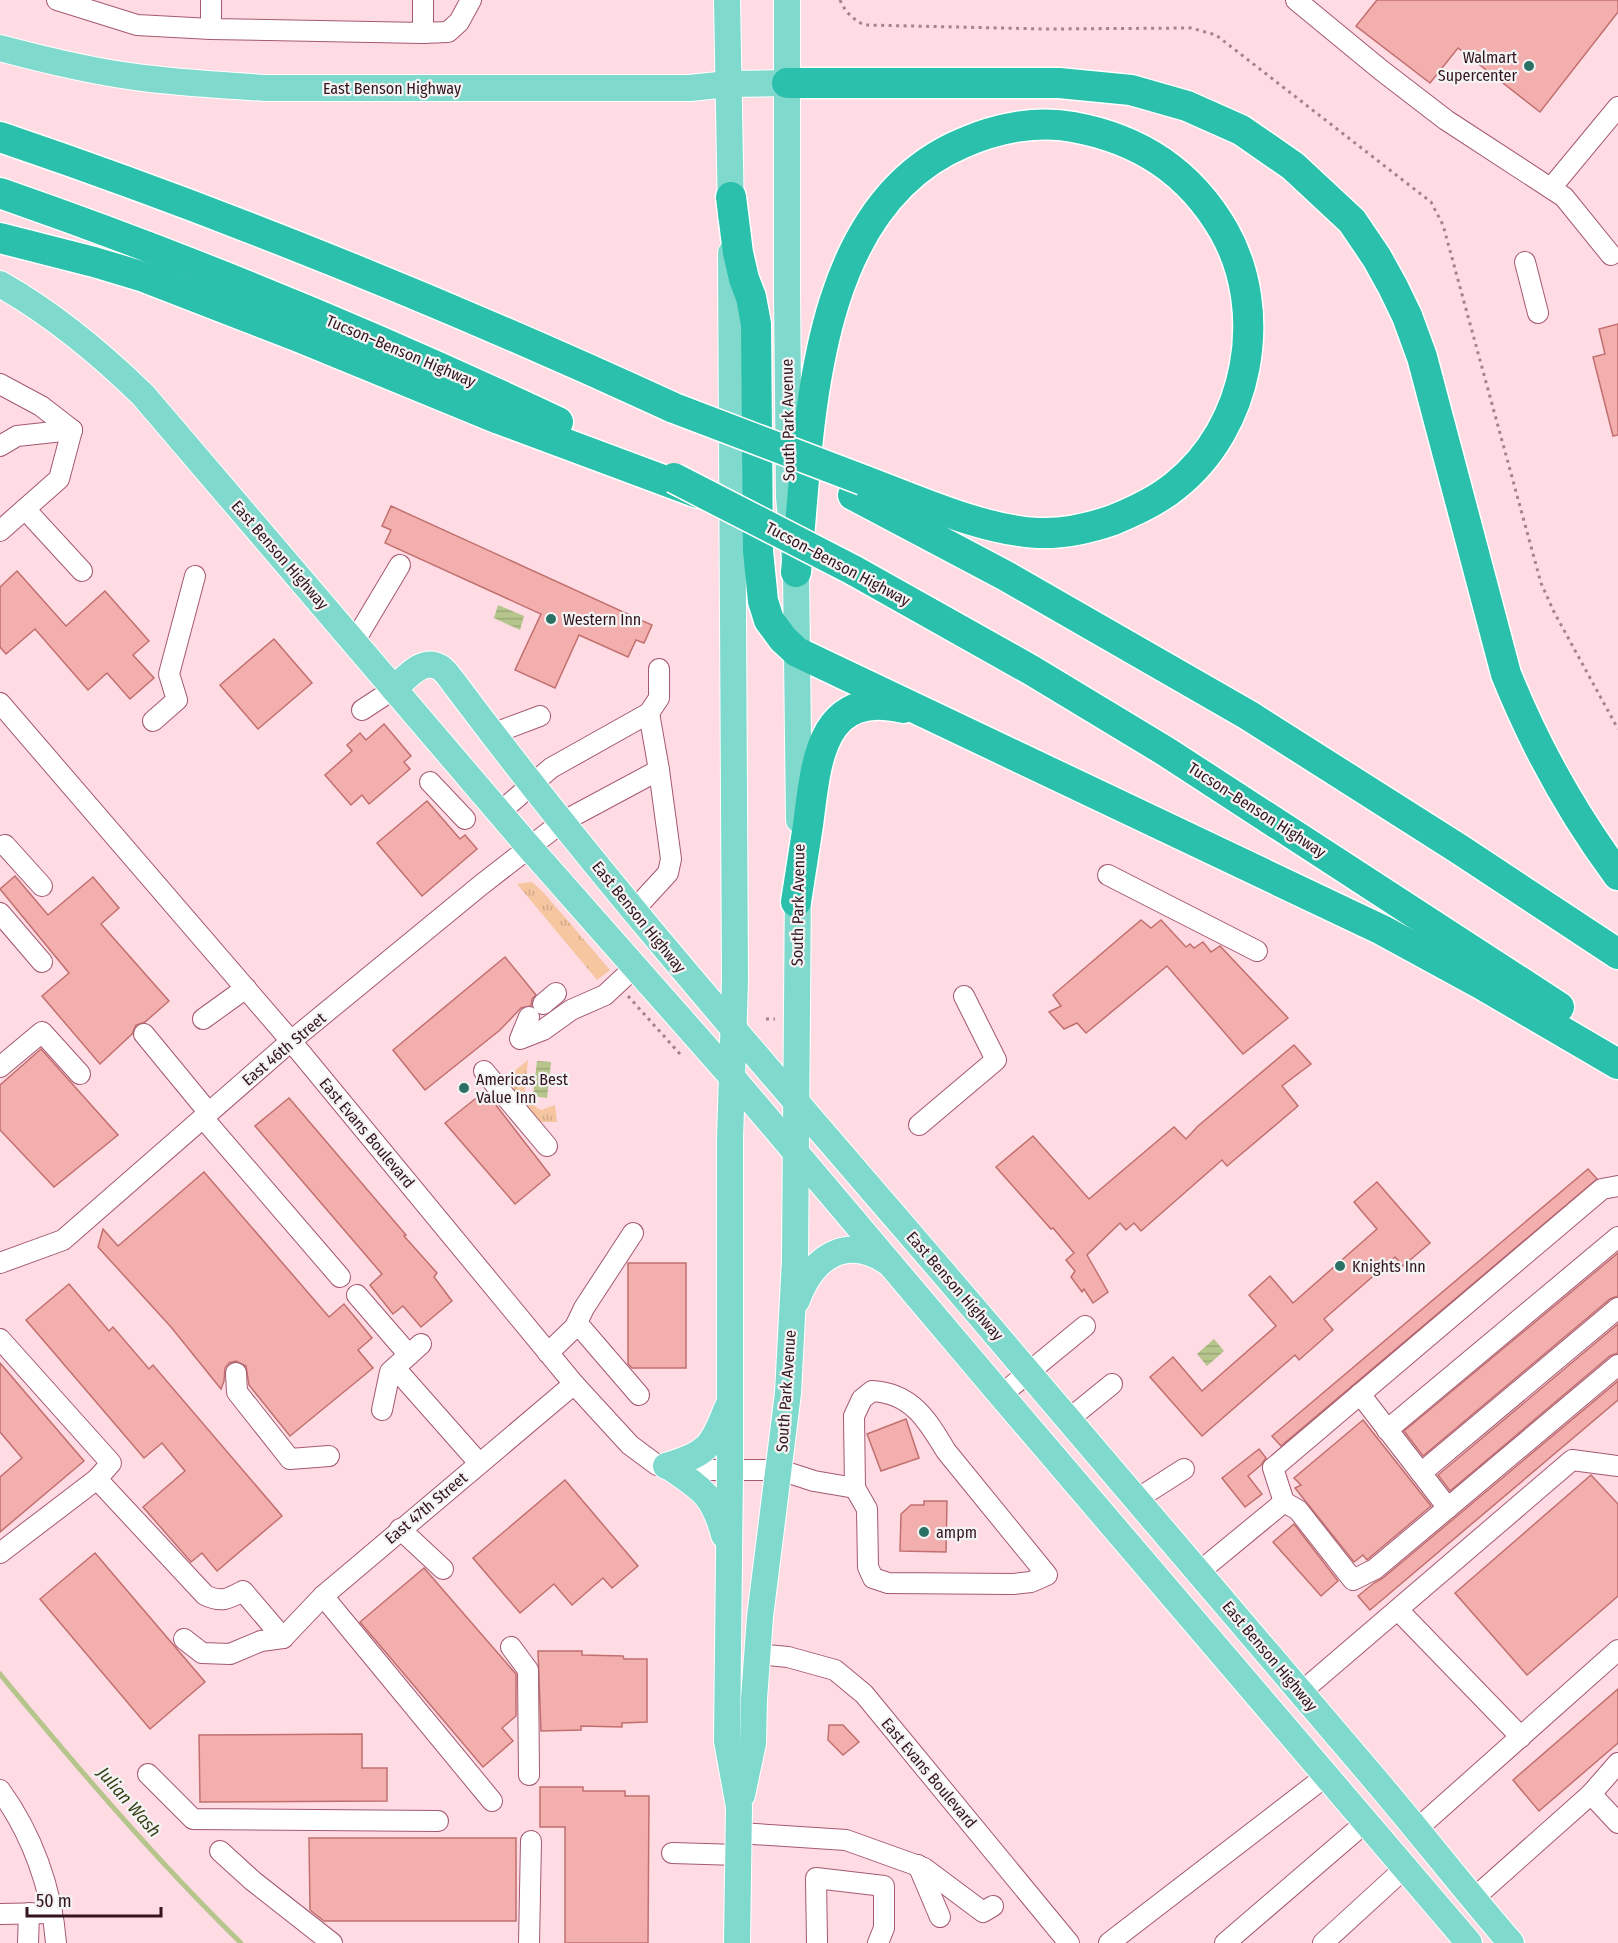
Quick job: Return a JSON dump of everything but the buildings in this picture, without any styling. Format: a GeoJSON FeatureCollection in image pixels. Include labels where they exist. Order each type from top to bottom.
{"type":"FeatureCollection","features":[{"type":"Feature","properties":{"kind":"highway"},"geometry":{"type":"LineString","coordinates":[[787,82],[1059,83],[1131,90],[1187,106],[1241,130],[1293,166],[1328,197],[1352,221],[1377,258],[1407,316],[1422,357],[1506,674],[1525,721],[1564,795],[1586,831],[1618,875]]}},
{"type":"Feature","properties":{"kind":"highway"},"geometry":{"type":"LineString","coordinates":[[0,122],[150,190]]}},
{"type":"Feature","properties":{"kind":"highway"},"geometry":{"type":"LineString","coordinates":[[796,572],[813,398],[840,287],[850,259],[863,234],[891,195],[908,178],[941,154],[976,137],[1020,127],[1044,125],[1089,130],[1128,142],[1174,170],[1192,187],[1210,209],[1225,233],[1236,259],[1244,287],[1248,315],[1248,343],[1244,374],[1234,405],[1218,436],[1197,465],[1176,486],[1144,506],[1101,524],[1071,531],[1040,533],[1004,529],[858,488]]}},
{"type":"Feature","properties":{"kind":"highway"},"geometry":{"type":"LineString","coordinates":[[0,137],[256,229],[423,297],[858,488],[1248,715],[1459,849],[1618,954]]}},
{"type":"Feature","properties":{"kind":"highway","name":"Tucson–Benson Highway"},"geometry":{"type":"LineString","coordinates":[[0,193],[244,284],[457,374],[723,503],[853,570],[1031,670],[1165,751],[1618,1046]]}},
{"type":"Feature","properties":{"kind":"highway"},"geometry":{"type":"LineString","coordinates":[[731,197],[738,254],[751,297],[756,324],[758,551],[763,601],[769,620],[783,639],[797,652],[1382,930],[1618,1064]]}},
{"type":"Feature","properties":{"kind":"highway"},"geometry":{"type":"LineString","coordinates":[[0,238],[144,277],[299,337],[499,419],[674,481]]}},
{"type":"Feature","properties":{"kind":"highway"},"geometry":{"type":"LineString","coordinates":[[796,902],[818,761],[824,739],[835,723],[846,714],[875,704],[906,709],[933,718]]}},
{"type":"Feature","properties":{"kind":"main road","name":"South Park Avenue"},"geometry":{"type":"LineString","coordinates":[[727,0],[731,197],[735,972],[730,1139],[730,1556],[727,1740],[739,1807],[737,1943]]}},
{"type":"Feature","properties":{"kind":"main road","name":"South Park Avenue"},"geometry":{"type":"LineString","coordinates":[[739,1807],[753,1743],[757,1654],[788,1393],[795,1260],[796,902],[799,859],[796,572],[789,497],[787,0]]}},
{"type":"Feature","properties":{"kind":"main road","name":"East Benson Highway"},"geometry":{"type":"LineString","coordinates":[[0,48],[75,66],[135,77],[265,88],[690,88],[787,82]]}},
{"type":"Feature","properties":{"kind":"main road","name":"East Benson Highway"},"geometry":{"type":"LineString","coordinates":[[0,284],[61,323],[104,358],[142,395],[530,847],[732,1077],[1469,1943]]}},
{"type":"Feature","properties":{"kind":"main road","name":"East Benson Highway"},"geometry":{"type":"LineString","coordinates":[[394,689],[420,666],[430,664],[441,668],[451,679],[531,784],[734,1030],[1069,1419],[1511,1943]]}},
{"type":"Feature","properties":{"kind":"main road"},"geometry":{"type":"LineString","coordinates":[[792,1321],[797,1299],[808,1275],[814,1267],[833,1254],[842,1251],[864,1251],[880,1257],[897,1272]]}},
{"type":"Feature","properties":{"kind":"main road"},"geometry":{"type":"LineString","coordinates":[[667,1466],[688,1459],[706,1449],[717,1431],[730,1399]]}},
{"type":"Feature","properties":{"kind":"main road"},"geometry":{"type":"LineString","coordinates":[[667,1466],[699,1487],[710,1498],[720,1521],[730,1556]]}},
{"type":"Feature","properties":{"kind":"main road"},"geometry":{"type":"LineString","coordinates":[[1229,1662],[1256,1640]]}},
{"type":"Feature","properties":{"kind":"street"},"geometry":{"type":"LineString","coordinates":[[57,0],[137,25],[211,29],[423,33],[448,32],[459,22],[471,0]]}},
{"type":"Feature","properties":{"kind":"street"},"geometry":{"type":"LineString","coordinates":[[211,0],[211,29]]}},
{"type":"Feature","properties":{"kind":"street"},"geometry":{"type":"LineString","coordinates":[[423,0],[423,33]]}},
{"type":"Feature","properties":{"kind":"street"},"geometry":{"type":"LineString","coordinates":[[1296,0],[1446,120],[1564,197],[1611,255]]}},
{"type":"Feature","properties":{"kind":"street"},"geometry":{"type":"LineString","coordinates":[[1551,188],[1618,107]]}},
{"type":"Feature","properties":{"kind":"street"},"geometry":{"type":"LineString","coordinates":[[1525,262],[1538,313]]}},
{"type":"Feature","properties":{"kind":"street"},"geometry":{"type":"LineString","coordinates":[[0,384],[41,406],[72,430]]}},
{"type":"Feature","properties":{"kind":"street"},"geometry":{"type":"LineString","coordinates":[[0,446],[17,436],[72,430]]}},
{"type":"Feature","properties":{"kind":"street"},"geometry":{"type":"LineString","coordinates":[[0,531],[59,479],[72,430]]}},
{"type":"Feature","properties":{"kind":"street"},"geometry":{"type":"LineString","coordinates":[[25,509],[82,571]]}},
{"type":"Feature","properties":{"kind":"street"},"geometry":{"type":"LineString","coordinates":[[354,642],[400,565]]}},
{"type":"Feature","properties":{"kind":"street"},"geometry":{"type":"LineString","coordinates":[[153,721],[177,700],[169,674],[195,576]]}},
{"type":"Feature","properties":{"kind":"street"},"geometry":{"type":"LineString","coordinates":[[500,812],[550,768],[649,713],[659,698],[659,669]]}},
{"type":"Feature","properties":{"kind":"street"},"geometry":{"type":"LineString","coordinates":[[362,710],[394,689]]}},
{"type":"Feature","properties":{"kind":"street","name":"East Evans Boulevard"},"geometry":{"type":"LineString","coordinates":[[0,704],[246,988],[574,1384],[630,1445],[657,1465],[691,1470],[780,1470],[814,1481],[855,1488]]}},
{"type":"Feature","properties":{"kind":"street"},"geometry":{"type":"LineString","coordinates":[[634,910],[668,873],[671,859],[649,713]]}},
{"type":"Feature","properties":{"kind":"street"},"geometry":{"type":"LineString","coordinates":[[492,734],[540,716]]}},
{"type":"Feature","properties":{"kind":"street","name":"East 46th Street"},"geometry":{"type":"LineString","coordinates":[[0,1263],[63,1240],[291,1041],[481,885],[562,822],[659,770]]}},
{"type":"Feature","properties":{"kind":"street"},"geometry":{"type":"LineString","coordinates":[[430,782],[465,819]]}},
{"type":"Feature","properties":{"kind":"street"},"geometry":{"type":"LineString","coordinates":[[5,845],[42,886]]}},
{"type":"Feature","properties":{"kind":"street"},"geometry":{"type":"LineString","coordinates":[[1108,875],[1257,951]]}},
{"type":"Feature","properties":{"kind":"street"},"geometry":{"type":"LineString","coordinates":[[0,913],[42,962]]}},
{"type":"Feature","properties":{"kind":"street"},"geometry":{"type":"LineString","coordinates":[[543,1005],[520,1039],[543,1030],[571,1010],[605,995],[636,967]]}},
{"type":"Feature","properties":{"kind":"street"},"geometry":{"type":"LineString","coordinates":[[203,1019],[246,988]]}},
{"type":"Feature","properties":{"kind":"street"},"geometry":{"type":"LineString","coordinates":[[919,1125],[996,1060],[964,996]]}},
{"type":"Feature","properties":{"kind":"street"},"geometry":{"type":"LineString","coordinates":[[0,1067],[42,1032],[80,1074]]}},
{"type":"Feature","properties":{"kind":"street"},"geometry":{"type":"LineString","coordinates":[[144,1034],[206,1115],[340,1277]]}},
{"type":"Feature","properties":{"kind":"street"},"geometry":{"type":"LineString","coordinates":[[484,1071],[546,1146]]}},
{"type":"Feature","properties":{"kind":"street"},"geometry":{"type":"LineString","coordinates":[[1618,1186],[1602,1189],[1273,1468],[1284,1502],[1298,1510],[1353,1581],[1375,1569],[1618,1365]]}},
{"type":"Feature","properties":{"kind":"street"},"geometry":{"type":"LineString","coordinates":[[548,1353],[575,1327],[584,1308],[633,1233]]}},
{"type":"Feature","properties":{"kind":"street"},"geometry":{"type":"LineString","coordinates":[[1387,1430],[1618,1237]]}},
{"type":"Feature","properties":{"kind":"street"},"geometry":{"type":"LineString","coordinates":[[357,1295],[479,1464]]}},
{"type":"Feature","properties":{"kind":"street"},"geometry":{"type":"LineString","coordinates":[[1421,1473],[1618,1308]]}},
{"type":"Feature","properties":{"kind":"street"},"geometry":{"type":"LineString","coordinates":[[577,1323],[639,1395]]}},
{"type":"Feature","properties":{"kind":"street"},"geometry":{"type":"LineString","coordinates":[[1001,1395],[1085,1326]]}},
{"type":"Feature","properties":{"kind":"street"},"geometry":{"type":"LineString","coordinates":[[0,1339],[111,1464],[97,1479],[0,1553]]}},
{"type":"Feature","properties":{"kind":"street"},"geometry":{"type":"LineString","coordinates":[[382,1410],[404,1360]]}},
{"type":"Feature","properties":{"kind":"street"},"geometry":{"type":"LineString","coordinates":[[237,1373],[237,1392],[290,1459],[329,1456]]}},
{"type":"Feature","properties":{"kind":"street","name":"East 47th Street"},"geometry":{"type":"LineString","coordinates":[[283,1638],[323,1596],[574,1384]]}},
{"type":"Feature","properties":{"kind":"street"},"geometry":{"type":"LineString","coordinates":[[1069,1419],[1112,1384]]}},
{"type":"Feature","properties":{"kind":"street"},"geometry":{"type":"LineString","coordinates":[[872,1391],[889,1392],[909,1402],[935,1432],[946,1451],[1047,1575],[1031,1582],[1013,1584],[888,1583],[873,1578],[868,1567],[867,1509],[855,1488],[854,1416],[862,1399],[872,1391]]}},
{"type":"Feature","properties":{"kind":"street"},"geometry":{"type":"LineString","coordinates":[[1360,1394],[1448,1508]]}},
{"type":"Feature","properties":{"kind":"street"},"geometry":{"type":"LineString","coordinates":[[1300,1693],[1572,1460],[1618,1466]]}},
{"type":"Feature","properties":{"kind":"street"},"geometry":{"type":"LineString","coordinates":[[1137,1499],[1184,1468]]}},
{"type":"Feature","properties":{"kind":"street"},"geometry":{"type":"LineString","coordinates":[[97,1479],[205,1595],[215,1600],[228,1598],[243,1591],[283,1638]]}},
{"type":"Feature","properties":{"kind":"street"},"geometry":{"type":"LineString","coordinates":[[1199,1572],[1284,1502]]}},
{"type":"Feature","properties":{"kind":"street"},"geometry":{"type":"LineString","coordinates":[[400,1529],[442,1569]]}},
{"type":"Feature","properties":{"kind":"street"},"geometry":{"type":"LineString","coordinates":[[323,1596],[492,1801]]}},
{"type":"Feature","properties":{"kind":"street"},"geometry":{"type":"LineString","coordinates":[[1398,1610],[1521,1737]]}},
{"type":"Feature","properties":{"kind":"street"},"geometry":{"type":"LineString","coordinates":[[184,1639],[202,1653],[230,1654],[261,1641],[283,1638]]}},
{"type":"Feature","properties":{"kind":"street"},"geometry":{"type":"LineString","coordinates":[[511,1647],[528,1670],[529,1775]]}},
{"type":"Feature","properties":{"kind":"street"},"geometry":{"type":"LineString","coordinates":[[1417,1829],[1618,1650]]}},
{"type":"Feature","properties":{"kind":"street","name":"East Evans Boulevard"},"geometry":{"type":"LineString","coordinates":[[757,1654],[788,1657],[835,1670],[864,1694],[1069,1943]]}},
{"type":"Feature","properties":{"kind":"street"},"geometry":{"type":"LineString","coordinates":[[1473,1899],[1591,1794],[1618,1763]]}},
{"type":"Feature","properties":{"kind":"street"},"geometry":{"type":"LineString","coordinates":[[148,1773],[193,1820],[438,1821]]}},
{"type":"Feature","properties":{"kind":"street"},"geometry":{"type":"LineString","coordinates":[[1109,1943],[1326,1776]]}},
{"type":"Feature","properties":{"kind":"street"},"geometry":{"type":"LineString","coordinates":[[0,1790],[15,1811],[39,1863],[52,1913],[56,1943]]}},
{"type":"Feature","properties":{"kind":"street"},"geometry":{"type":"LineString","coordinates":[[1591,1794],[1618,1823]]}},
{"type":"Feature","properties":{"kind":"street"},"geometry":{"type":"LineString","coordinates":[[1225,1943],[1366,1822]]}},
{"type":"Feature","properties":{"kind":"street"},"geometry":{"type":"LineString","coordinates":[[672,1853],[739,1844],[846,1839],[924,1868],[983,1912],[993,1906]]}},
{"type":"Feature","properties":{"kind":"street"},"geometry":{"type":"LineString","coordinates":[[529,1943],[531,1841]]}},
{"type":"Feature","properties":{"kind":"street"},"geometry":{"type":"LineString","coordinates":[[220,1851],[253,1881],[332,1943]]}},
{"type":"Feature","properties":{"kind":"street"},"geometry":{"type":"LineString","coordinates":[[918,1865],[940,1917]]}},
{"type":"Feature","properties":{"kind":"street"},"geometry":{"type":"LineString","coordinates":[[1323,1943],[1405,1868]]}},
{"type":"Feature","properties":{"kind":"street"},"geometry":{"type":"LineString","coordinates":[[818,1943],[816,1878],[884,1886],[884,1928],[878,1943]]}},
{"type":"Feature","properties":{"kind":"street"},"geometry":{"type":"LineString","coordinates":[[28,1943],[29,1913]]}},
{"type":"Feature","properties":{"kind":"street"},"geometry":{"type":"LineString","coordinates":[[0,1914],[52,1913]]}},
{"type":"Feature","properties":{"kind":"path"},"geometry":{"type":"LineString","coordinates":[[840,0],[844,9],[864,25],[1047,29],[1191,28],[1216,35],[1431,202],[1443,225],[1541,583],[1554,612],[1618,729]]}},
{"type":"Feature","properties":{"kind":"path"},"geometry":{"type":"LineString","coordinates":[[617,984],[686,1060]]}},
{"type":"Feature","properties":{"kind":"path"},"geometry":{"type":"LineString","coordinates":[[766,1018],[775,1019]]}},
{"type":"Feature","properties":{"kind":"green space"},"geometry":{"type":"Polygon","coordinates":[[[532,882],[610,970],[597,980],[517,884],[532,882]]]}},
{"type":"Feature","properties":{"kind":"green space"},"geometry":{"type":"Polygon","coordinates":[[[528,1060],[524,1099],[541,1110],[555,1105],[557,1122],[533,1122],[501,1082],[528,1060]]]}},
{"type":"Feature","properties":{"kind":"shaded area"},"geometry":{"type":"Polygon","coordinates":[[[498,605],[524,616],[520,630],[494,618],[498,605]]]}},
{"type":"Feature","properties":{"kind":"shaded area"},"geometry":{"type":"Polygon","coordinates":[[[537,1061],[551,1062],[547,1098],[533,1096],[537,1061]]]}},
{"type":"Feature","properties":{"kind":"shaded area"},"geometry":{"type":"Polygon","coordinates":[[[1214,1339],[1224,1351],[1207,1366],[1197,1354],[1214,1339]]]}},
{"type":"Feature","properties":{"kind":"waterway","name":"Julian Wash"},"geometry":{"type":"LineString","coordinates":[[0,1674],[117,1812],[241,1943]]}},
{"type":"Feature","properties":{"kind":"place","name":"Walmart Supercenter"},"geometry":{"type":"Point","coordinates":[1529,66]}},
{"type":"Feature","properties":{"kind":"place","name":"Western Inn"},"geometry":{"type":"Point","coordinates":[551,619]}},
{"type":"Feature","properties":{"kind":"place","name":"Americas Best Value Inn"},"geometry":{"type":"Point","coordinates":[464,1088]}},
{"type":"Feature","properties":{"kind":"place","name":"Knights Inn"},"geometry":{"type":"Point","coordinates":[1340,1266]}},
{"type":"Feature","properties":{"kind":"place","name":"ampm"},"geometry":{"type":"Point","coordinates":[924,1532]}}]}
